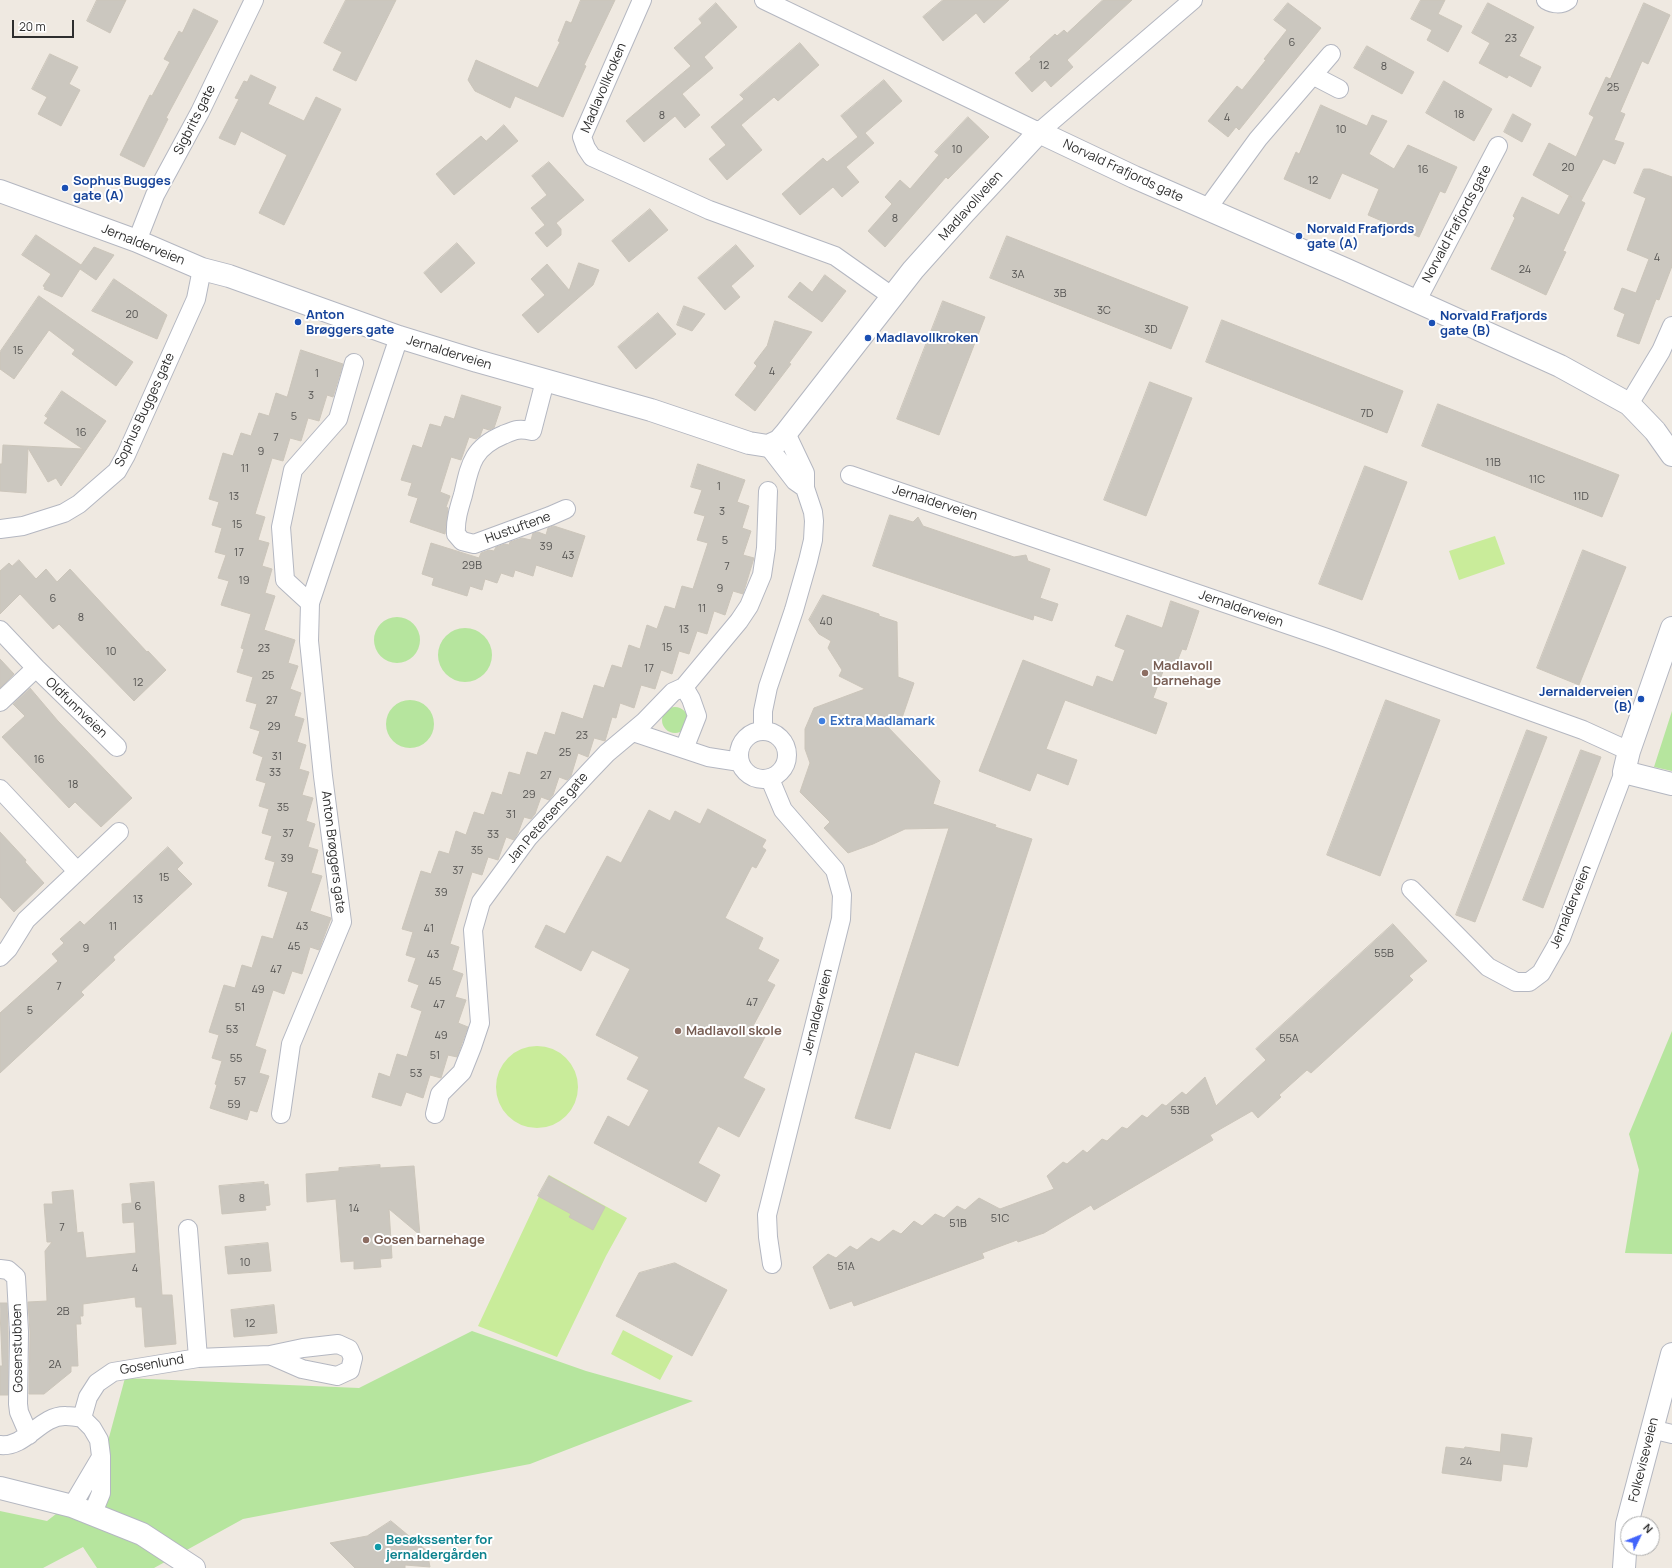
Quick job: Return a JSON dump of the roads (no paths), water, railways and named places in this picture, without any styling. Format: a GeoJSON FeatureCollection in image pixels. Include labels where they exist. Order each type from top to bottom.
{"type":"FeatureCollection","features":[{"type":"Feature","properties":{"kind":"street","name":"Sigbrits gate"},"geometry":{"type":"LineString","coordinates":[[137,241],[156,195],[200,112],[254,0]]}},
{"type":"Feature","properties":{"kind":"street","name":"Madlavollkroken"},"geometry":{"type":"LineString","coordinates":[[642,0],[582,136],[586,148],[592,157],[709,210],[835,256],[892,297]]}},
{"type":"Feature","properties":{"kind":"street"},"geometry":{"type":"LineString","coordinates":[[764,0],[1040,132]]}},
{"type":"Feature","properties":{"kind":"street","name":"Madlavollveien"},"geometry":{"type":"LineString","coordinates":[[778,440],[892,297],[964,213],[1040,132],[1193,0]]}},
{"type":"Feature","properties":{"kind":"street"},"geometry":{"type":"LineString","coordinates":[[1546,0],[1552,3],[1558,3],[1568,0]]}},
{"type":"Feature","properties":{"kind":"street"},"geometry":{"type":"LineString","coordinates":[[1207,209],[1258,139],[1314,76],[1331,54]]}},
{"type":"Feature","properties":{"kind":"street"},"geometry":{"type":"LineString","coordinates":[[1314,76],[1339,89]]}},
{"type":"Feature","properties":{"kind":"street","name":"Norvald Frafjords gate"},"geometry":{"type":"LineString","coordinates":[[1040,132],[1134,177],[1347,270],[1560,366],[1629,404],[1655,431],[1672,455]]}},
{"type":"Feature","properties":{"kind":"street","name":"Norvald Frafjords gate"},"geometry":{"type":"LineString","coordinates":[[1416,302],[1498,146]]}},
{"type":"Feature","properties":{"kind":"street","name":"Jernalderveien"},"geometry":{"type":"LineString","coordinates":[[0,191],[137,241],[202,268],[229,276],[399,337],[545,381],[650,410],[749,443],[778,440]]}},
{"type":"Feature","properties":{"kind":"street","name":"Sophus Bugges gate"},"geometry":{"type":"LineString","coordinates":[[0,529],[23,526],[64,513],[79,504],[117,471],[126,455],[196,299],[202,268]]}},
{"type":"Feature","properties":{"kind":"street"},"geometry":{"type":"LineString","coordinates":[[1629,404],[1661,351],[1672,326]]}},
{"type":"Feature","properties":{"kind":"street","name":"Anton Brøggers gate"},"geometry":{"type":"LineString","coordinates":[[280,1114],[291,1044],[342,922],[323,776],[309,641],[310,603],[399,337]]}},
{"type":"Feature","properties":{"kind":"street"},"geometry":{"type":"LineString","coordinates":[[310,603],[285,580],[281,527],[293,470],[338,419],[354,363]]}},
{"type":"Feature","properties":{"kind":"street","name":"Hustuftene"},"geometry":{"type":"LineString","coordinates":[[545,381],[532,431],[518,428],[489,441],[478,451],[469,470],[458,514],[456,534],[462,541],[474,544],[566,509]]}},
{"type":"Feature","properties":{"kind":"street"},"geometry":{"type":"LineString","coordinates":[[763,730],[763,711],[768,688],[794,610],[813,540],[813,512],[805,488],[805,473],[778,440]]}},
{"type":"Feature","properties":{"kind":"street","name":"Jernalderveien"},"geometry":{"type":"LineString","coordinates":[[850,475],[1352,647],[1583,730],[1627,761],[1561,938],[1541,973],[1529,982],[1516,982],[1488,967],[1412,889]]}},
{"type":"Feature","properties":{"kind":"street","name":"Jan Petersens gate"},"geometry":{"type":"LineString","coordinates":[[434,1114],[440,1094],[462,1072],[480,1023],[473,930],[481,902],[528,838],[597,763],[633,732],[673,692],[684,687],[739,621],[754,594],[762,575],[766,548],[768,491]]}},
{"type":"Feature","properties":{"kind":"street"},"geometry":{"type":"LineString","coordinates":[[1672,628],[1627,761],[1672,784]]}},
{"type":"Feature","properties":{"kind":"street","name":"Oldfunnveien"},"geometry":{"type":"LineString","coordinates":[[0,630],[36,668],[117,747]]}},
{"type":"Feature","properties":{"kind":"street","name":"Oldfunnveien"},"geometry":{"type":"LineString","coordinates":[[0,702],[36,668]]}},
{"type":"Feature","properties":{"kind":"street"},"geometry":{"type":"LineString","coordinates":[[684,687],[691,699],[697,716],[684,749]]}},
{"type":"Feature","properties":{"kind":"street"},"geometry":{"type":"LineString","coordinates":[[763,730],[772,731],[778,735],[784,741],[788,752],[787,763],[783,770],[770,779],[760,779],[752,776],[743,769],[740,762],[739,750],[744,740],[753,732],[763,730]]}},
{"type":"Feature","properties":{"kind":"street"},"geometry":{"type":"LineString","coordinates":[[633,732],[708,757],[740,762]]}},
{"type":"Feature","properties":{"kind":"street","name":"Jernalderveien"},"geometry":{"type":"LineString","coordinates":[[770,779],[783,810],[835,870],[842,895],[841,919],[767,1215],[768,1237],[772,1264]]}},
{"type":"Feature","properties":{"kind":"street"},"geometry":{"type":"LineString","coordinates":[[0,789],[77,871]]}},
{"type":"Feature","properties":{"kind":"street"},"geometry":{"type":"LineString","coordinates":[[0,957],[8,949],[26,920],[119,832]]}},
{"type":"Feature","properties":{"kind":"street","name":"Gosenlund"},"geometry":{"type":"LineString","coordinates":[[188,1229],[198,1358]]}},
{"type":"Feature","properties":{"kind":"street","name":"Gosenstubben"},"geometry":{"type":"LineString","coordinates":[[0,1269],[8,1270],[16,1277],[19,1332],[18,1404],[19,1412],[29,1435]]}},
{"type":"Feature","properties":{"kind":"street","name":"Folkeviseveien"},"geometry":{"type":"LineString","coordinates":[[1624,1568],[1628,1524],[1651,1429],[1672,1354]]}},
{"type":"Feature","properties":{"kind":"street","name":"Gosenlund"},"geometry":{"type":"LineString","coordinates":[[82,1418],[88,1397],[98,1383],[113,1372],[198,1358],[270,1355]]}},
{"type":"Feature","properties":{"kind":"street"},"geometry":{"type":"LineString","coordinates":[[0,1446],[12,1445],[53,1418],[65,1416],[82,1418],[92,1428],[99,1440],[101,1456],[101,1493],[92,1515]]}},
{"type":"Feature","properties":{"kind":"street"},"geometry":{"type":"LineString","coordinates":[[1651,1429],[1672,1434]]}},
{"type":"Feature","properties":{"kind":"street"},"geometry":{"type":"LineString","coordinates":[[72,1506],[101,1456]]}},
{"type":"Feature","properties":{"kind":"street"},"geometry":{"type":"LineString","coordinates":[[0,1488],[72,1506],[142,1534],[194,1568]]}},
{"type":"Feature","properties":{"kind":"street"},"geometry":{"type":"LineString","coordinates":[[92,1515],[166,1568]]}},
{"type":"Feature","properties":{"kind":"place","name":"Sophus Bugges gate (A)"},"geometry":{"type":"Point","coordinates":[65,188]}},
{"type":"Feature","properties":{"kind":"place","name":"Norvald Frafjords gate (A)"},"geometry":{"type":"Point","coordinates":[1299,236]}},
{"type":"Feature","properties":{"kind":"place","name":"Anton Brøggers gate"},"geometry":{"type":"Point","coordinates":[298,322]}},
{"type":"Feature","properties":{"kind":"place","name":"Norvald Frafjords gate (B)"},"geometry":{"type":"Point","coordinates":[1432,323]}},
{"type":"Feature","properties":{"kind":"place","name":"Madlavollkroken"},"geometry":{"type":"Point","coordinates":[868,338]}},
{"type":"Feature","properties":{"kind":"place","name":"Madlavoll barnehage"},"geometry":{"type":"Point","coordinates":[1145,673]}},
{"type":"Feature","properties":{"kind":"place","name":"Jernalderveien (B)"},"geometry":{"type":"Point","coordinates":[1641,699]}},
{"type":"Feature","properties":{"kind":"place","name":"Extra Madlamark"},"geometry":{"type":"Point","coordinates":[822,721]}},
{"type":"Feature","properties":{"kind":"place","name":"Madlavoll skole"},"geometry":{"type":"Point","coordinates":[678,1031]}},
{"type":"Feature","properties":{"kind":"place","name":"Gosen barnehage"},"geometry":{"type":"Point","coordinates":[366,1240]}},
{"type":"Feature","properties":{"kind":"place","name":"Besøkssenter for jernaldergården"},"geometry":{"type":"Point","coordinates":[378,1547]}}]}
